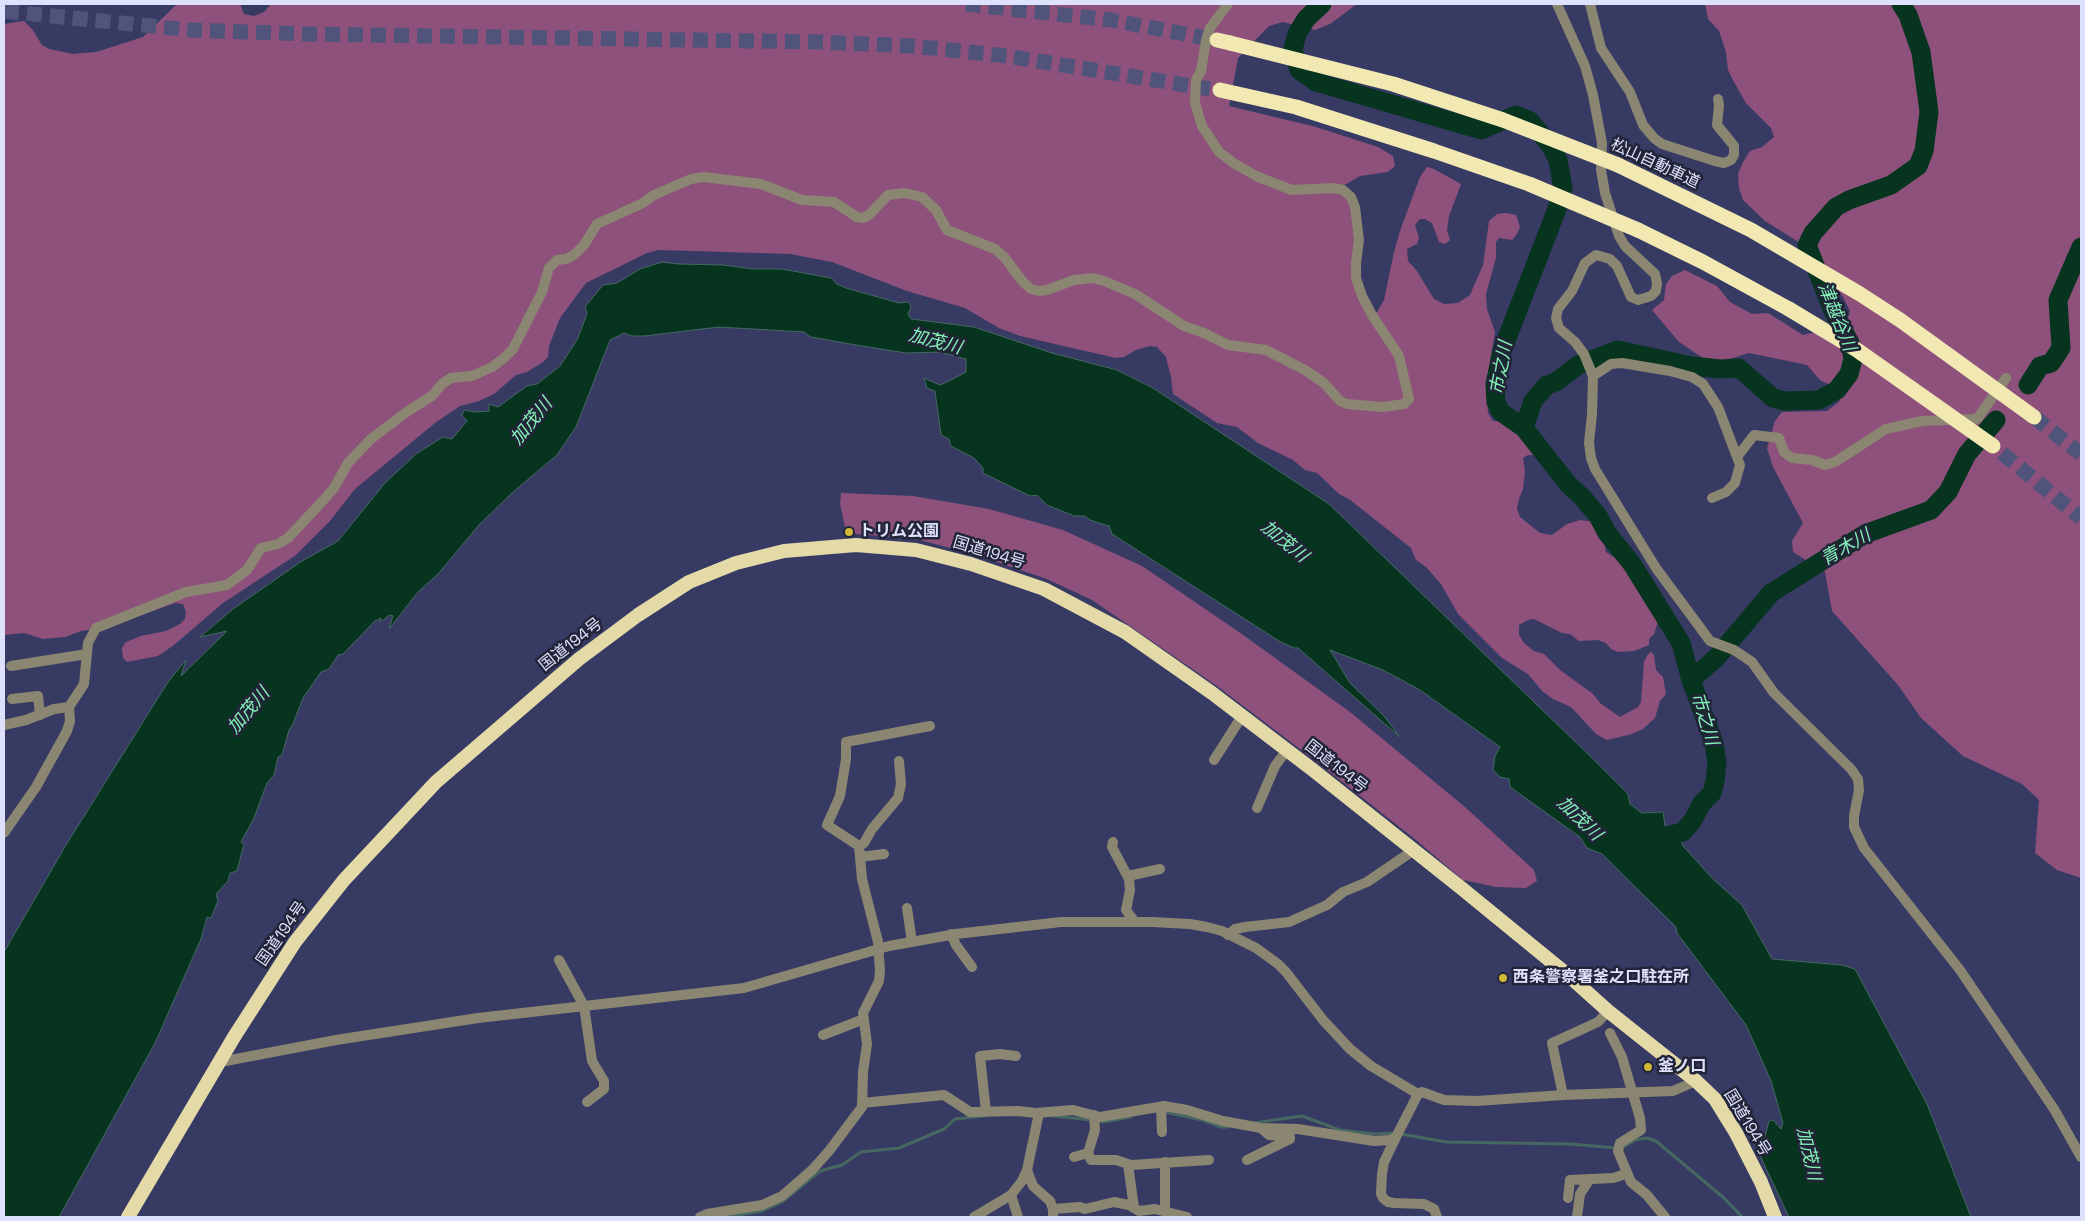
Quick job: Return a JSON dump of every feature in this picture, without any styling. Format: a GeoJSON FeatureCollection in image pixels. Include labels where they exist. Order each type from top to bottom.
{"type":"FeatureCollection","features":[{"type":"Feature","properties":{"kind":"highway","name":"松山自動車道"},"geometry":{"type":"LineString","coordinates":[[1224,41],[1401,86],[1503,120],[1618,165],[1751,230],[1860,294],[1947,353],[2002,384],[2034,417]]}},
{"type":"Feature","properties":{"kind":"highway"},"geometry":{"type":"LineString","coordinates":[[1215,90],[1296,107],[1426,148],[1529,184],[1638,230],[1703,262],[1789,309],[1857,350],[1998,450]]}},
{"type":"Feature","properties":{"kind":"highway","name":"国道194号"},"geometry":{"type":"LineString","coordinates":[[128,1217],[220,1062],[295,942],[344,880],[436,782],[579,659],[638,615],[689,582],[736,563],[784,551],[856,545],[916,550],[971,564],[1044,589],[1125,632],[1242,716],[1414,850],[1569,976],[1608,1011],[1696,1081],[1715,1099],[1736,1133],[1761,1182],[1775,1217]]}},
{"type":"Feature","properties":{"kind":"street"},"geometry":{"type":"LineString","coordinates":[[4,833],[36,787],[68,726],[69,708],[84,684],[88,643],[96,628],[103,623],[186,592],[227,585],[247,570],[261,548],[278,544],[288,538],[334,488],[348,463],[371,439],[408,411],[432,396],[442,384],[451,378],[472,376],[492,367],[513,349],[542,292],[550,268],[557,260],[566,259],[574,255],[584,245],[598,224],[638,205],[654,195],[691,179],[704,177],[761,184],[802,200],[834,202],[857,217],[863,218],[869,215],[888,194],[922,197],[936,210],[947,230],[995,249],[1005,258],[1023,282],[1032,289],[1039,291],[1047,290],[1074,280],[1093,278],[1104,281],[1135,294],[1184,326],[1204,333],[1228,345],[1266,350],[1305,370],[1324,383],[1340,401],[1347,404],[1383,407],[1404,404],[1409,398],[1399,356],[1372,315],[1362,296],[1356,278],[1359,240],[1355,207],[1351,197],[1343,190],[1333,188],[1292,190],[1258,177],[1219,152],[1202,126],[1195,103],[1196,80],[1200,71],[1210,28],[1218,14],[1228,4]]}},
{"type":"Feature","properties":{"kind":"street"},"geometry":{"type":"LineString","coordinates":[[1557,4],[1585,66],[1593,95],[1602,143],[1601,170],[1605,193],[1614,222],[1625,246],[1654,274],[1657,283],[1656,291],[1651,296],[1638,300],[1631,297],[1617,266],[1610,259],[1596,255],[1586,263],[1572,291],[1558,309],[1556,318],[1559,328],[1575,342],[1584,354],[1592,372],[1594,388],[1589,443],[1595,469],[1656,568],[1710,641],[1734,650],[1752,662],[1774,693],[1851,769],[1858,779],[1859,790],[1854,827],[1864,848],[1960,970],[2054,1109],[2081,1157]]}},
{"type":"Feature","properties":{"kind":"street"},"geometry":{"type":"LineString","coordinates":[[1590,4],[1601,48],[1630,92],[1643,125],[1662,144],[1715,161],[1724,163],[1731,160],[1734,154],[1734,146],[1717,125],[1720,105],[1718,99]]}},
{"type":"Feature","properties":{"kind":"street"},"geometry":{"type":"LineString","coordinates":[[1592,372],[1611,364],[1622,363],[1670,371],[1692,377],[1704,384],[1718,407],[1740,464],[1736,482],[1726,492],[1712,498]]}},
{"type":"Feature","properties":{"kind":"street"},"geometry":{"type":"LineString","coordinates":[[1737,456],[1754,435],[1779,438],[1784,452],[1792,458],[1812,460],[1825,465],[1835,462],[1886,429],[1922,421],[1977,419],[2002,384]]}},
{"type":"Feature","properties":{"kind":"street"},"geometry":{"type":"LineString","coordinates":[[11,666],[87,654]]}},
{"type":"Feature","properties":{"kind":"street"},"geometry":{"type":"LineString","coordinates":[[12,699],[38,696],[40,715]]}},
{"type":"Feature","properties":{"kind":"street"},"geometry":{"type":"LineString","coordinates":[[4,725],[26,720],[54,709],[69,708]]}},
{"type":"Feature","properties":{"kind":"street"},"geometry":{"type":"LineString","coordinates":[[1214,760],[1242,716]]}},
{"type":"Feature","properties":{"kind":"street"},"geometry":{"type":"LineString","coordinates":[[860,846],[827,825],[840,796],[846,759],[846,742],[930,726]]}},
{"type":"Feature","properties":{"kind":"street"},"geometry":{"type":"LineString","coordinates":[[1257,808],[1275,766],[1287,750]]}},
{"type":"Feature","properties":{"kind":"street"},"geometry":{"type":"LineString","coordinates":[[700,1217],[707,1214],[762,1205],[782,1196],[810,1173],[862,1107],[862,1072],[867,1044],[863,1014],[866,1004],[879,981],[880,971],[879,950],[862,879],[860,846],[898,798],[901,784],[899,761]]}},
{"type":"Feature","properties":{"kind":"street"},"geometry":{"type":"LineString","coordinates":[[1113,842],[1112,847],[1128,876],[1130,890],[1126,910],[1135,922]]}},
{"type":"Feature","properties":{"kind":"street"},"geometry":{"type":"LineString","coordinates":[[1228,935],[1235,929],[1289,922],[1327,905],[1343,892],[1368,882],[1414,850]]}},
{"type":"Feature","properties":{"kind":"street"},"geometry":{"type":"LineString","coordinates":[[860,857],[884,854]]}},
{"type":"Feature","properties":{"kind":"street"},"geometry":{"type":"LineString","coordinates":[[1128,876],[1160,869]]}},
{"type":"Feature","properties":{"kind":"street"},"geometry":{"type":"LineString","coordinates":[[906,908],[912,942]]}},
{"type":"Feature","properties":{"kind":"street"},"geometry":{"type":"LineString","coordinates":[[220,1062],[336,1040],[478,1018],[744,988],[879,950],[951,934],[1061,922],[1135,922],[1190,924],[1207,927],[1256,948],[1278,964],[1323,1020],[1350,1049],[1371,1066],[1418,1094],[1422,1092],[1444,1100],[1477,1101],[1563,1095],[1673,1091],[1696,1081]]}},
{"type":"Feature","properties":{"kind":"street"},"geometry":{"type":"LineString","coordinates":[[951,934],[956,945],[972,967]]}},
{"type":"Feature","properties":{"kind":"street"},"geometry":{"type":"LineString","coordinates":[[559,960],[584,1006],[592,1061],[605,1086],[604,1089],[587,1102]]}},
{"type":"Feature","properties":{"kind":"street"},"geometry":{"type":"LineString","coordinates":[[1563,1095],[1552,1043],[1598,1022],[1608,1011]]}},
{"type":"Feature","properties":{"kind":"street"},"geometry":{"type":"LineString","coordinates":[[823,1035],[864,1019]]}},
{"type":"Feature","properties":{"kind":"street"},"geometry":{"type":"LineString","coordinates":[[1610,1034],[1622,1057],[1640,1118],[1641,1130],[1620,1143],[1618,1150],[1626,1174],[1631,1182],[1647,1195],[1665,1217]]}},
{"type":"Feature","properties":{"kind":"street"},"geometry":{"type":"LineString","coordinates":[[986,1112],[980,1056],[1000,1054],[1016,1056]]}},
{"type":"Feature","properties":{"kind":"street"},"geometry":{"type":"LineString","coordinates":[[1418,1094],[1384,1162],[1381,1194],[1388,1202],[1424,1204],[1434,1210],[1437,1217]]}},
{"type":"Feature","properties":{"kind":"street"},"geometry":{"type":"LineString","coordinates":[[862,1103],[944,1095],[970,1112],[1018,1111],[1040,1113],[1073,1110],[1100,1117],[1161,1106],[1187,1110],[1261,1128],[1298,1129],[1374,1141],[1390,1140],[1396,1137]]}},
{"type":"Feature","properties":{"kind":"street"},"geometry":{"type":"LineString","coordinates":[[1161,1106],[1162,1132]]}},
{"type":"Feature","properties":{"kind":"street"},"geometry":{"type":"LineString","coordinates":[[974,1217],[1011,1195],[1022,1181],[1040,1113]]}},
{"type":"Feature","properties":{"kind":"street"},"geometry":{"type":"LineString","coordinates":[[1094,1115],[1095,1130],[1088,1153],[1091,1160],[1116,1160],[1128,1164],[1179,1163],[1184,1160],[1209,1160]]}},
{"type":"Feature","properties":{"kind":"street"},"geometry":{"type":"LineString","coordinates":[[1247,1160],[1290,1139],[1290,1136],[1269,1135],[1261,1128]]}},
{"type":"Feature","properties":{"kind":"street"},"geometry":{"type":"LineString","coordinates":[[1074,1157],[1088,1153]]}},
{"type":"Feature","properties":{"kind":"street"},"geometry":{"type":"LineString","coordinates":[[1162,1213],[1165,1162]]}},
{"type":"Feature","properties":{"kind":"street"},"geometry":{"type":"LineString","coordinates":[[1128,1164],[1134,1208]]}},
{"type":"Feature","properties":{"kind":"street"},"geometry":{"type":"LineString","coordinates":[[1026,1170],[1033,1186],[1050,1201],[1053,1213],[1080,1207],[1085,1209],[1114,1202],[1138,1211],[1187,1217]]}},
{"type":"Feature","properties":{"kind":"street"},"geometry":{"type":"LineString","coordinates":[[1568,1198],[1570,1180],[1614,1178],[1626,1174]]}},
{"type":"Feature","properties":{"kind":"street"},"geometry":{"type":"LineString","coordinates":[[1577,1217],[1580,1194],[1590,1179]]}},
{"type":"Feature","properties":{"kind":"street"},"geometry":{"type":"LineString","coordinates":[[1011,1195],[1018,1217]]}},
{"type":"Feature","properties":{"kind":"shaded area"},"geometry":{"type":"Polygon","coordinates":[[[177,4],[240,4],[244,14],[254,16],[264,12],[271,4],[1357,4],[1330,24],[1315,30],[1283,22],[1269,26],[1238,58],[1229,106],[1316,127],[1378,147],[1393,156],[1395,166],[1388,172],[1360,176],[1343,186],[1352,208],[1356,239],[1353,263],[1369,314],[1377,312],[1384,300],[1401,228],[1420,177],[1427,167],[1461,184],[1449,216],[1447,230],[1450,240],[1445,244],[1439,242],[1432,223],[1425,219],[1420,219],[1415,225],[1419,238],[1417,244],[1407,249],[1408,261],[1417,271],[1434,299],[1444,304],[1458,303],[1470,295],[1483,265],[1489,221],[1497,214],[1516,215],[1520,227],[1517,234],[1512,240],[1499,238],[1496,242],[1496,258],[1486,294],[1487,309],[1495,332],[1486,385],[1488,413],[1493,421],[1507,422],[1521,431],[1539,451],[1535,455],[1528,455],[1523,458],[1525,472],[1523,489],[1517,509],[1520,517],[1540,533],[1552,535],[1567,524],[1580,520],[1595,522],[1602,533],[1606,552],[1625,564],[1657,616],[1658,622],[1654,634],[1649,639],[1649,645],[1634,651],[1618,652],[1611,649],[1606,643],[1598,640],[1579,641],[1570,634],[1562,633],[1534,619],[1519,625],[1519,635],[1524,643],[1534,651],[1544,654],[1560,670],[1620,717],[1638,707],[1641,702],[1644,662],[1651,652],[1654,655],[1656,670],[1663,677],[1666,694],[1660,701],[1655,718],[1643,729],[1632,734],[1607,740],[1596,734],[1571,707],[1553,699],[1542,691],[1528,674],[1502,658],[1458,614],[1441,584],[1426,567],[1416,560],[1411,548],[1349,499],[1339,494],[1317,473],[1305,470],[1293,460],[1258,443],[1237,427],[1217,423],[1173,394],[1166,357],[1157,347],[1150,346],[1136,350],[1124,357],[1116,358],[1020,336],[999,328],[965,308],[907,291],[832,262],[790,254],[659,250],[647,253],[586,283],[560,318],[549,346],[548,357],[543,362],[527,372],[516,375],[494,394],[479,401],[460,406],[435,423],[355,489],[330,521],[296,555],[223,603],[174,645],[158,656],[127,662],[123,658],[122,648],[126,642],[141,636],[166,631],[180,624],[185,619],[186,612],[183,604],[175,603],[109,627],[81,631],[65,637],[43,639],[24,633],[4,635],[4,24],[24,21],[32,29],[42,45],[49,49],[73,54],[96,52],[143,37],[177,4]]]}},
{"type":"Feature","properties":{"kind":"shaded area"},"geometry":{"type":"Polygon","coordinates":[[[1705,4],[2081,4],[2081,878],[2057,870],[2035,853],[2039,800],[2022,784],[1963,756],[1921,718],[1898,685],[1832,611],[1825,572],[1793,552],[1792,541],[1803,523],[1773,467],[1767,448],[1775,421],[1782,412],[1827,411],[1840,401],[1832,386],[1820,380],[1807,365],[1749,353],[1723,361],[1703,358],[1679,342],[1652,310],[1664,300],[1666,284],[1672,276],[1685,270],[1717,286],[1730,302],[1752,314],[1768,313],[1803,335],[1846,325],[1850,311],[1843,297],[1797,241],[1765,221],[1743,200],[1739,188],[1738,174],[1743,162],[1750,151],[1762,147],[1774,137],[1771,128],[1746,103],[1734,82],[1728,70],[1726,52],[1719,31],[1708,19],[1705,4]]]}},
{"type":"Feature","properties":{"kind":"shaded area"},"geometry":{"type":"Polygon","coordinates":[[[841,493],[913,496],[989,509],[1063,530],[1142,566],[1239,632],[1350,712],[1465,807],[1534,870],[1537,881],[1526,888],[1496,887],[1463,880],[1416,840],[1217,686],[1092,600],[1047,579],[973,554],[916,539],[856,534],[845,527],[840,504],[841,493]]]}},
{"type":"Feature","properties":{"kind":"water","name":"加茂川"},"geometry":{"type":"Polygon","coordinates":[[[662,262],[723,265],[753,269],[782,269],[831,278],[837,284],[846,288],[899,303],[909,302],[911,307],[908,314],[911,319],[974,327],[1052,353],[1117,370],[1153,388],[1329,504],[1591,757],[1628,794],[1630,804],[1642,813],[1663,812],[1665,826],[1680,839],[1683,846],[1713,879],[1742,905],[1772,959],[1842,965],[1855,969],[1927,1104],[1971,1217],[1789,1217],[1748,1130],[1764,1140],[1769,1121],[1773,1120],[1781,1129],[1783,1123],[1771,1081],[1746,1025],[1677,933],[1676,927],[1602,854],[1587,848],[1580,837],[1510,787],[1509,779],[1500,777],[1493,770],[1495,756],[1500,747],[1420,690],[1383,670],[1330,650],[1350,683],[1383,715],[1400,737],[1298,648],[1279,641],[1112,534],[1109,526],[1090,520],[1085,516],[1074,516],[1047,505],[1037,495],[1030,496],[983,473],[983,468],[974,458],[951,446],[949,439],[941,435],[935,391],[927,388],[924,378],[940,385],[947,382],[966,372],[966,359],[941,352],[906,353],[856,345],[811,337],[804,332],[719,327],[644,336],[632,336],[624,333],[610,340],[576,427],[557,455],[513,492],[479,525],[438,574],[418,592],[389,629],[393,616],[390,615],[380,622],[381,618],[375,621],[343,654],[338,655],[329,669],[321,672],[303,698],[289,730],[282,755],[278,757],[274,775],[267,783],[254,818],[241,842],[244,844],[237,871],[230,873],[228,881],[216,894],[218,901],[211,918],[207,917],[201,939],[155,1043],[59,1217],[4,1217],[4,952],[66,845],[168,682],[186,660],[181,676],[227,631],[200,637],[233,609],[302,561],[338,541],[385,483],[416,454],[443,437],[452,439],[467,421],[462,415],[464,410],[475,412],[489,411],[489,404],[498,407],[527,386],[537,384],[560,366],[577,340],[587,314],[585,307],[603,285],[617,283],[640,269],[662,262]]]}},
{"type":"Feature","properties":{"kind":"waterway","name":"市之川"},"geometry":{"type":"LineString","coordinates":[[1322,4],[1306,19],[1297,34],[1293,49],[1299,70],[1316,82],[1481,130],[1516,115],[1530,121],[1551,146],[1558,160],[1563,188],[1557,209],[1502,351],[1495,384],[1496,402],[1501,412],[1524,428],[1568,484],[1598,516],[1607,533],[1632,564],[1681,643],[1691,680],[1714,743],[1717,763],[1715,781],[1712,793],[1702,803],[1693,820],[1683,832],[1662,837],[1649,837]]}},
{"type":"Feature","properties":{"kind":"waterway","name":"津越谷川"},"geometry":{"type":"LineString","coordinates":[[1524,428],[1533,401],[1547,385],[1556,382],[1578,365],[1618,350],[1692,366],[1720,369],[1739,368],[1773,398],[1784,401],[1819,400],[1837,390],[1849,374],[1853,359],[1850,343],[1833,311],[1807,245],[1813,233],[1836,207],[1849,200],[1891,185],[1918,166],[1924,151],[1929,112],[1921,52],[1908,15],[1901,4]]}},
{"type":"Feature","properties":{"kind":"waterway","name":"青木川"},"geometry":{"type":"LineString","coordinates":[[2028,385],[2040,366],[2051,363],[2061,348],[2058,300],[2081,247]]}},
{"type":"Feature","properties":{"kind":"waterway","name":"青木川"},"geometry":{"type":"LineString","coordinates":[[1691,680],[1716,658],[1771,593],[1865,534],[1931,510],[1948,492],[1967,454],[1996,420]]}},
{"type":"Feature","properties":{"kind":"waterway"},"geometry":{"type":"LineString","coordinates":[[1164,1112],[1203,1120],[1221,1127],[1228,1127]]}},
{"type":"Feature","properties":{"kind":"waterway"},"geometry":{"type":"LineString","coordinates":[[726,1217],[762,1211],[782,1202],[820,1171],[842,1165],[861,1152],[899,1148],[944,1129],[955,1119],[984,1116]]}},
{"type":"Feature","properties":{"kind":"waterway"},"geometry":{"type":"LineString","coordinates":[[1053,1116],[1092,1120]]}},
{"type":"Feature","properties":{"kind":"waterway"},"geometry":{"type":"LineString","coordinates":[[1254,1123],[1302,1116],[1340,1130],[1374,1134],[1395,1133]]}},
{"type":"Feature","properties":{"kind":"waterway"},"geometry":{"type":"LineString","coordinates":[[1098,1121],[1103,1122],[1131,1117]]}},
{"type":"Feature","properties":{"kind":"waterway"},"geometry":{"type":"LineString","coordinates":[[1401,1134],[1446,1142],[1570,1144],[1616,1148]]}},
{"type":"Feature","properties":{"kind":"waterway"},"geometry":{"type":"LineString","coordinates":[[1622,1148],[1635,1140],[1647,1138],[1656,1141],[1724,1198],[1742,1217]]}},
{"type":"Feature","properties":{"kind":"tunnel"},"geometry":{"type":"LineString","coordinates":[[966,4],[1111,20],[1217,40]]}},
{"type":"Feature","properties":{"kind":"tunnel"},"geometry":{"type":"LineString","coordinates":[[4,11],[190,30],[307,34],[819,42],[913,46],[1007,56],[1210,89]]}},
{"type":"Feature","properties":{"kind":"tunnel"},"geometry":{"type":"LineString","coordinates":[[2034,417],[2081,454]]}},
{"type":"Feature","properties":{"kind":"tunnel"},"geometry":{"type":"LineString","coordinates":[[2002,453],[2081,518]]}},
{"type":"Feature","properties":{"kind":"place","name":"トリム公園"},"geometry":{"type":"Point","coordinates":[849,532]}},
{"type":"Feature","properties":{"kind":"place","name":"西条警察署釜之口駐在所"},"geometry":{"type":"Point","coordinates":[1503,978]}},
{"type":"Feature","properties":{"kind":"place","name":"釜ノ口"},"geometry":{"type":"Point","coordinates":[1648,1067]}}]}
